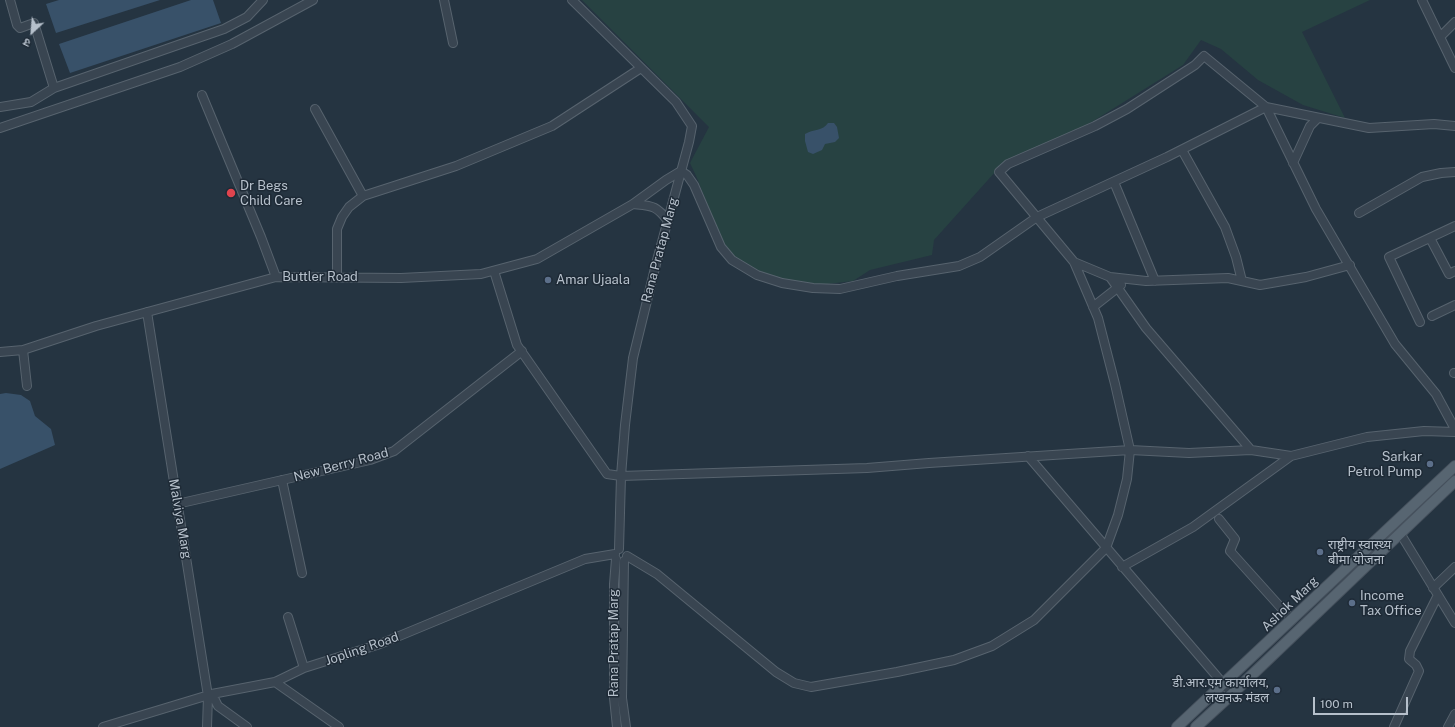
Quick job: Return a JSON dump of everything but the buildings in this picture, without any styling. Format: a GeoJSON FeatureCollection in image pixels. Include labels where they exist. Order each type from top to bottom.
{"type":"FeatureCollection","features":[{"type":"Feature","properties":{"kind":"main road","name":"Ashok Marg"},"geometry":{"type":"LineString","coordinates":[[1177,727],[1455,466]]}},
{"type":"Feature","properties":{"kind":"main road","name":"Ashok Marg"},"geometry":{"type":"LineString","coordinates":[[1196,727],[1455,481]]}},
{"type":"Feature","properties":{"kind":"street"},"geometry":{"type":"LineString","coordinates":[[10,0],[17,25],[20,28],[34,23],[54,88]]}},
{"type":"Feature","properties":{"kind":"street"},"geometry":{"type":"LineString","coordinates":[[0,107],[31,102],[54,88],[224,29],[247,17],[263,0]]}},
{"type":"Feature","properties":{"kind":"street"},"geometry":{"type":"LineString","coordinates":[[0,128],[180,67],[232,44],[313,0]]}},
{"type":"Feature","properties":{"kind":"street"},"geometry":{"type":"LineString","coordinates":[[444,0],[453,43]]}},
{"type":"Feature","properties":{"kind":"street","name":"Rana Pratap Marg"},"geometry":{"type":"LineString","coordinates":[[572,0],[676,102],[692,126],[633,358],[625,425],[621,476],[620,556],[622,698],[626,727]]}},
{"type":"Feature","properties":{"kind":"street"},"geometry":{"type":"LineString","coordinates":[[1422,0],[1455,68]]}},
{"type":"Feature","properties":{"kind":"street"},"geometry":{"type":"LineString","coordinates":[[1440,37],[1455,22]]}},
{"type":"Feature","properties":{"kind":"street"},"geometry":{"type":"LineString","coordinates":[[620,556],[657,574],[776,672],[794,684],[811,687],[897,672],[954,660],[992,646],[1034,620],[1106,548],[1118,515],[1125,486],[1130,450],[1116,384],[1098,318],[1074,262],[999,172],[1008,164],[1095,126],[1127,109],[1195,66],[1204,56],[1266,107],[1316,209],[1395,344],[1436,394],[1455,429]]}},
{"type":"Feature","properties":{"kind":"street"},"geometry":{"type":"LineString","coordinates":[[337,277],[337,229],[342,217],[350,207],[363,196],[456,166],[552,126],[641,68]]}},
{"type":"Feature","properties":{"kind":"street"},"geometry":{"type":"LineString","coordinates":[[202,95],[246,200],[276,277]]}},
{"type":"Feature","properties":{"kind":"street"},"geometry":{"type":"LineString","coordinates":[[681,171],[687,175],[694,185],[721,247],[732,260],[757,276],[782,283],[813,288],[840,288],[897,276],[959,266],[980,257],[1037,217],[1182,150],[1266,107],[1369,128],[1434,124],[1455,126]]}},
{"type":"Feature","properties":{"kind":"street"},"geometry":{"type":"LineString","coordinates":[[315,109],[363,196]]}},
{"type":"Feature","properties":{"kind":"street"},"geometry":{"type":"LineString","coordinates":[[1293,163],[1310,126],[1318,118]]}},
{"type":"Feature","properties":{"kind":"street"},"geometry":{"type":"LineString","coordinates":[[1182,150],[1225,227],[1236,257],[1242,281]]}},
{"type":"Feature","properties":{"kind":"street","name":"Buttler Road"},"geometry":{"type":"LineString","coordinates":[[0,352],[23,350],[96,326],[276,277],[401,278],[481,274],[494,271],[537,259],[633,204],[681,171]]}},
{"type":"Feature","properties":{"kind":"street"},"geometry":{"type":"LineString","coordinates":[[1359,213],[1422,176],[1455,172]]}},
{"type":"Feature","properties":{"kind":"street"},"geometry":{"type":"LineString","coordinates":[[1114,182],[1155,281]]}},
{"type":"Feature","properties":{"kind":"street"},"geometry":{"type":"LineString","coordinates":[[633,204],[650,206],[660,211],[668,221]]}},
{"type":"Feature","properties":{"kind":"street"},"geometry":{"type":"LineString","coordinates":[[1420,322],[1389,257],[1455,226]]}},
{"type":"Feature","properties":{"kind":"street"},"geometry":{"type":"LineString","coordinates":[[1430,238],[1449,274],[1455,272]]}},
{"type":"Feature","properties":{"kind":"street"},"geometry":{"type":"LineString","coordinates":[[1074,262],[1110,277],[1155,281],[1228,278],[1260,285],[1306,277],[1350,265]]}},
{"type":"Feature","properties":{"kind":"street"},"geometry":{"type":"LineString","coordinates":[[494,271],[517,345],[607,474],[621,476],[867,468],[1130,450],[1189,453],[1251,450],[1291,456]]}},
{"type":"Feature","properties":{"kind":"street"},"geometry":{"type":"LineString","coordinates":[[1110,277],[1146,328],[1251,450]]}},
{"type":"Feature","properties":{"kind":"street"},"geometry":{"type":"LineString","coordinates":[[1093,307],[1117,287],[1130,279]]}},
{"type":"Feature","properties":{"kind":"street"},"geometry":{"type":"LineString","coordinates":[[1432,316],[1455,305]]}},
{"type":"Feature","properties":{"kind":"street","name":"Malviya Marg"},"geometry":{"type":"LineString","coordinates":[[147,312],[210,695],[207,727]]}},
{"type":"Feature","properties":{"kind":"street"},"geometry":{"type":"LineString","coordinates":[[23,350],[27,386]]}},
{"type":"Feature","properties":{"kind":"street","name":"New Berry Road"},"geometry":{"type":"LineString","coordinates":[[178,504],[370,460],[394,451],[522,351]]}},
{"type":"Feature","properties":{"kind":"street"},"geometry":{"type":"LineString","coordinates":[[1122,567],[1193,527],[1291,456],[1367,437],[1424,431],[1455,432]]}},
{"type":"Feature","properties":{"kind":"street"},"geometry":{"type":"LineString","coordinates":[[1028,456],[1232,694]]}},
{"type":"Feature","properties":{"kind":"street"},"geometry":{"type":"LineString","coordinates":[[282,480],[302,573]]}},
{"type":"Feature","properties":{"kind":"street"},"geometry":{"type":"LineString","coordinates":[[1219,519],[1235,539],[1230,551],[1292,620]]}},
{"type":"Feature","properties":{"kind":"street"},"geometry":{"type":"LineString","coordinates":[[1400,533],[1455,623]]}},
{"type":"Feature","properties":{"kind":"street","name":"Rana Pratap Marg"},"geometry":{"type":"LineString","coordinates":[[617,727],[614,698],[614,584],[620,556]]}},
{"type":"Feature","properties":{"kind":"street","name":"Jopling Road"},"geometry":{"type":"LineString","coordinates":[[103,727],[210,695],[275,682],[304,668],[380,644],[585,559],[620,556]]}},
{"type":"Feature","properties":{"kind":"street"},"geometry":{"type":"LineString","coordinates":[[1394,727],[1420,671],[1409,659],[1410,651],[1435,591],[1455,567]]}},
{"type":"Feature","properties":{"kind":"street"},"geometry":{"type":"LineString","coordinates":[[288,617],[304,668]]}},
{"type":"Feature","properties":{"kind":"street"},"geometry":{"type":"LineString","coordinates":[[275,682],[339,727]]}},
{"type":"Feature","properties":{"kind":"street"},"geometry":{"type":"LineString","coordinates":[[210,695],[218,706],[247,727]]}},
{"type":"Feature","properties":{"kind":"street"},"geometry":{"type":"LineString","coordinates":[[1448,727],[1455,714]]}},
{"type":"Feature","properties":{"kind":"green space"},"geometry":{"type":"Polygon","coordinates":[[[582,0],[1370,0],[1302,32],[1345,118],[1303,105],[1258,80],[1221,49],[1201,40],[1183,65],[1087,125],[1005,161],[934,240],[932,255],[870,270],[853,281],[819,285],[777,279],[742,263],[728,250],[719,235],[690,163],[709,127],[582,0]]]}},
{"type":"Feature","properties":{"kind":"water"},"geometry":{"type":"Polygon","coordinates":[[[59,0],[160,0],[56,33],[46,4],[59,0]]]}},
{"type":"Feature","properties":{"kind":"water"},"geometry":{"type":"Polygon","coordinates":[[[191,0],[213,0],[221,23],[70,73],[59,44],[191,0]]]}},
{"type":"Feature","properties":{"kind":"water"},"geometry":{"type":"Polygon","coordinates":[[[828,123],[834,123],[837,127],[839,138],[835,142],[825,144],[822,150],[813,154],[808,152],[805,134],[821,129],[828,123]]]}},
{"type":"Feature","properties":{"kind":"water"},"geometry":{"type":"Polygon","coordinates":[[[6,393],[21,395],[30,401],[35,416],[51,429],[55,445],[0,469],[0,394],[6,393]]]}},
{"type":"Feature","properties":{"kind":"place","name":"Dr Begs Child Care"},"geometry":{"type":"Point","coordinates":[231,193]}},
{"type":"Feature","properties":{"kind":"place","name":"Amar Ujaala"},"geometry":{"type":"Point","coordinates":[548,280]}},
{"type":"Feature","properties":{"kind":"place","name":"Sarkar Petrol Pump"},"geometry":{"type":"Point","coordinates":[1430,464]}},
{"type":"Feature","properties":{"kind":"place","name":"राष्ट्रीय स्वास्थ्य बीमा योजना"},"geometry":{"type":"Point","coordinates":[1320,552]}},
{"type":"Feature","properties":{"kind":"place","name":"Income Tax Office"},"geometry":{"type":"Point","coordinates":[1352,603]}},
{"type":"Feature","properties":{"kind":"place","name":"डी.आर.एम कार्यालय, लखनऊ मंडल"},"geometry":{"type":"Point","coordinates":[1277,690]}}]}
